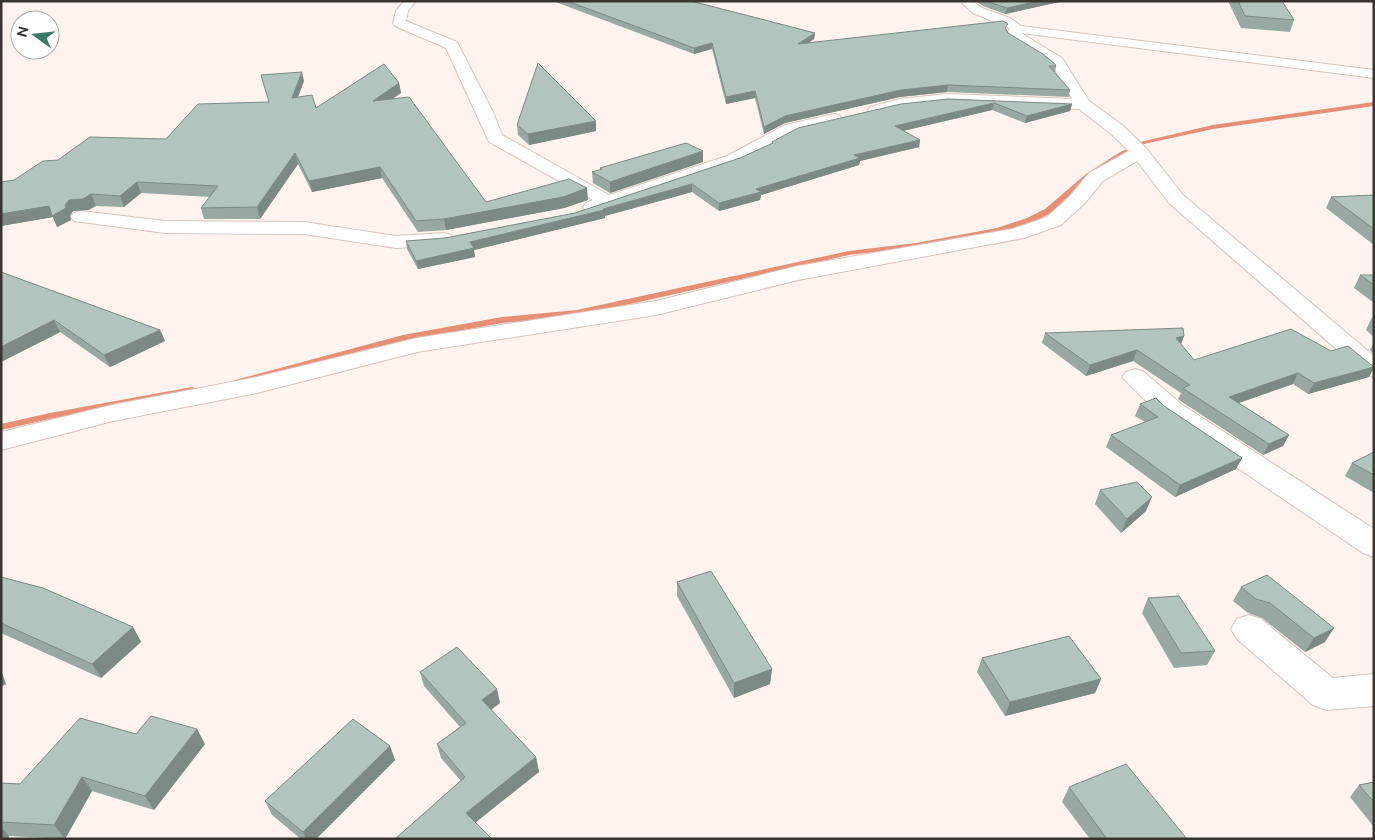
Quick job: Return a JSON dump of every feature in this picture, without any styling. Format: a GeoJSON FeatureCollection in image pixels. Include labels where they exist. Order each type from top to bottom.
{"type":"FeatureCollection","features":[{"type":"Feature","properties":{"kind":"street"},"geometry":{"type":"LineString","coordinates":[[410,1],[402,11],[400,23],[452,45],[485,112],[495,138],[609,202]]}},
{"type":"Feature","properties":{"kind":"street"},"geometry":{"type":"LineString","coordinates":[[966,1],[971,8],[989,16],[1011,22],[1017,29],[1374,74]]}},
{"type":"Feature","properties":{"kind":"street"},"geometry":{"type":"LineString","coordinates":[[1017,29],[1013,34],[1057,61],[1083,104],[1135,148],[1176,199],[1374,369]]}},
{"type":"Feature","properties":{"kind":"street"},"geometry":{"type":"LineString","coordinates":[[576,212],[733,160],[791,129],[900,104],[947,98],[1083,104]]}},
{"type":"Feature","properties":{"kind":"street"},"geometry":{"type":"LineString","coordinates":[[1,441],[112,413],[257,385],[417,345],[656,308],[798,273],[881,256],[954,246],[1017,234],[1054,221],[1077,200],[1096,177],[1135,148]]}},
{"type":"Feature","properties":{"kind":"street"},"geometry":{"type":"LineString","coordinates":[[81,217],[165,227],[304,228],[396,242],[465,235]]}},
{"type":"Feature","properties":{"kind":"street"},"geometry":{"type":"LineString","coordinates":[[1135,377],[1171,410],[1374,544]]}},
{"type":"Feature","properties":{"kind":"street"},"geometry":{"type":"LineString","coordinates":[[1249,629],[1326,694],[1374,690]]}},
{"type":"Feature","properties":{"kind":"building"},"geometry":{"type":"Polygon","coordinates":[[[567,1],[691,1],[815,33],[798,44],[1003,21],[1008,24],[1005,28],[1008,33],[1043,54],[1055,64],[1056,66],[1049,66],[1070,90],[948,85],[901,90],[785,116],[764,127],[755,91],[726,97],[712,43],[694,48],[567,1]]]}},
{"type":"Feature","properties":{"kind":"building"},"geometry":{"type":"Polygon","coordinates":[[[986,1],[1039,1],[1007,8],[986,1]]]}},
{"type":"Feature","properties":{"kind":"building"},"geometry":{"type":"Polygon","coordinates":[[[1238,1],[1282,1],[1294,20],[1245,16],[1238,1]]]}},
{"type":"Feature","properties":{"kind":"building"},"geometry":{"type":"Polygon","coordinates":[[[538,63],[596,121],[528,134],[517,125],[538,63]]]}},
{"type":"Feature","properties":{"kind":"building"},"geometry":{"type":"Polygon","coordinates":[[[384,64],[399,83],[373,101],[409,97],[486,202],[569,179],[587,188],[563,197],[444,219],[416,221],[380,167],[309,181],[295,153],[257,207],[201,208],[218,186],[137,182],[120,196],[91,194],[83,199],[69,200],[65,205],[66,208],[52,216],[49,206],[1,214],[1,182],[14,180],[43,161],[58,160],[90,137],[166,139],[198,104],[269,102],[261,75],[302,72],[292,98],[312,95],[316,108],[384,64]]]}},
{"type":"Feature","properties":{"kind":"building"},"geometry":{"type":"Polygon","coordinates":[[[948,99],[1072,104],[1027,116],[994,103],[895,126],[920,140],[854,155],[860,158],[756,189],[761,192],[719,203],[692,184],[604,210],[470,242],[474,248],[416,261],[406,241],[445,238],[575,213],[740,158],[773,143],[798,128],[901,104],[948,99]]]}},
{"type":"Feature","properties":{"kind":"building"},"geometry":{"type":"Polygon","coordinates":[[[686,143],[703,151],[610,182],[592,172],[602,169],[600,168],[686,143]]]}},
{"type":"Feature","properties":{"kind":"building"},"geometry":{"type":"Polygon","coordinates":[[[1374,195],[1374,229],[1331,197],[1374,195]]]}},
{"type":"Feature","properties":{"kind":"building"},"geometry":{"type":"Polygon","coordinates":[[[1,272],[160,330],[104,355],[54,320],[1,347],[1,272]]]}},
{"type":"Feature","properties":{"kind":"building"},"geometry":{"type":"Polygon","coordinates":[[[1360,275],[1374,275],[1374,285],[1360,275]]]}},
{"type":"Feature","properties":{"kind":"building"},"geometry":{"type":"Polygon","coordinates":[[[1183,328],[1184,336],[1176,338],[1194,360],[1291,329],[1331,351],[1348,346],[1374,367],[1314,383],[1298,373],[1229,397],[1289,435],[1269,444],[1187,391],[1183,388],[1190,385],[1137,350],[1090,365],[1045,333],[1183,328]]]}},
{"type":"Feature","properties":{"kind":"building"},"geometry":{"type":"Polygon","coordinates":[[[1156,398],[1164,406],[1242,458],[1180,485],[1111,435],[1158,417],[1140,404],[1156,398]]]}},
{"type":"Feature","properties":{"kind":"building"},"geometry":{"type":"Polygon","coordinates":[[[1374,452],[1374,475],[1352,463],[1374,452]]]}},
{"type":"Feature","properties":{"kind":"building"},"geometry":{"type":"Polygon","coordinates":[[[1137,482],[1152,497],[1127,519],[1100,490],[1137,482]]]}},
{"type":"Feature","properties":{"kind":"building"},"geometry":{"type":"Polygon","coordinates":[[[711,571],[772,669],[734,683],[677,582],[711,571]]]}},
{"type":"Feature","properties":{"kind":"building"},"geometry":{"type":"Polygon","coordinates":[[[1267,575],[1334,628],[1314,638],[1270,603],[1256,599],[1241,587],[1267,575]]]}},
{"type":"Feature","properties":{"kind":"building"},"geometry":{"type":"Polygon","coordinates":[[[1,577],[43,588],[133,627],[92,664],[1,623],[1,577]]]}},
{"type":"Feature","properties":{"kind":"building"},"geometry":{"type":"Polygon","coordinates":[[[1179,596],[1215,651],[1181,653],[1148,598],[1179,596]]]}},
{"type":"Feature","properties":{"kind":"building"},"geometry":{"type":"Polygon","coordinates":[[[1069,636],[1101,679],[1010,702],[982,658],[1069,636]]]}},
{"type":"Feature","properties":{"kind":"building"},"geometry":{"type":"Polygon","coordinates":[[[457,647],[497,689],[482,700],[536,757],[466,813],[492,839],[395,839],[465,777],[437,744],[466,723],[420,672],[457,647]]]}},
{"type":"Feature","properties":{"kind":"building"},"geometry":{"type":"Polygon","coordinates":[[[151,716],[197,729],[145,796],[82,777],[54,825],[1,822],[1,783],[20,784],[80,718],[136,734],[151,716]]]}},
{"type":"Feature","properties":{"kind":"building"},"geometry":{"type":"Polygon","coordinates":[[[353,719],[390,746],[303,832],[265,801],[353,719]]]}},
{"type":"Feature","properties":{"kind":"building"},"geometry":{"type":"Polygon","coordinates":[[[1126,764],[1187,839],[1107,839],[1069,787],[1126,764]]]}},
{"type":"Feature","properties":{"kind":"building"},"geometry":{"type":"Polygon","coordinates":[[[1374,782],[1374,802],[1359,785],[1374,782]]]}},
{"type":"Feature","properties":{"kind":"waterway"},"geometry":{"type":"LineString","coordinates":[[238,382],[403,338],[502,320],[577,313],[849,253],[916,245],[998,230],[1030,220],[1048,211],[1088,175],[1142,143],[1213,127],[1374,104]]}},
{"type":"Feature","properties":{"kind":"waterway"},"geometry":{"type":"LineString","coordinates":[[1,427],[192,390]]}}]}
